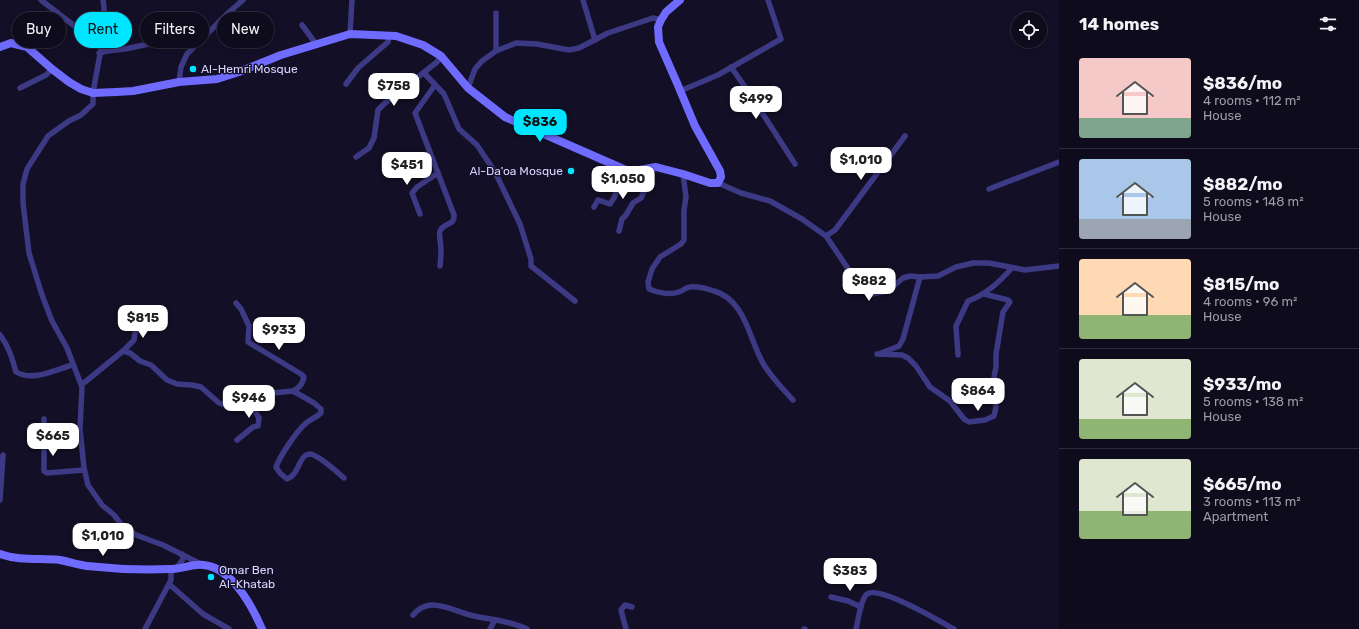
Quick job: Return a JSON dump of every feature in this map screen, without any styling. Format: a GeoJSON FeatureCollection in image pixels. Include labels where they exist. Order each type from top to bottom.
{"type":"FeatureCollection","features":[{"type":"Feature","properties":{"kind":"street"},"geometry":{"type":"LineString","coordinates":[[41,0],[74,26]]}},
{"type":"Feature","properties":{"kind":"street"},"geometry":{"type":"LineString","coordinates":[[103,0],[104,12]]}},
{"type":"Feature","properties":{"kind":"street"},"geometry":{"type":"LineString","coordinates":[[179,82],[181,67],[187,54],[243,0]]}},
{"type":"Feature","properties":{"kind":"street"},"geometry":{"type":"LineString","coordinates":[[350,34],[352,0]]}},
{"type":"Feature","properties":{"kind":"street"},"geometry":{"type":"LineString","coordinates":[[582,0],[595,40]]}},
{"type":"Feature","properties":{"kind":"street"},"geometry":{"type":"LineString","coordinates":[[680,0],[666,12],[661,20],[658,27],[659,42],[695,126],[720,171],[721,177],[718,183]]}},
{"type":"Feature","properties":{"kind":"street"},"geometry":{"type":"LineString","coordinates":[[680,91],[718,75],[781,39],[768,0]]}},
{"type":"Feature","properties":{"kind":"street"},"geometry":{"type":"LineString","coordinates":[[496,13],[496,51]]}},
{"type":"Feature","properties":{"kind":"street"},"geometry":{"type":"LineString","coordinates":[[468,88],[475,69],[482,61],[496,51],[516,43],[537,44],[569,50],[579,48],[608,33],[653,18],[661,20]]}},
{"type":"Feature","properties":{"kind":"street"},"geometry":{"type":"LineString","coordinates":[[302,25],[316,44]]}},
{"type":"Feature","properties":{"kind":"street"},"geometry":{"type":"LineString","coordinates":[[0,47],[11,43],[27,47],[68,82],[93,93],[133,91],[179,82],[217,79],[281,55],[350,34],[396,36],[423,45],[441,56],[468,88],[505,117],[624,170],[639,170],[656,167],[683,174],[710,184],[718,183],[741,193],[770,201],[802,219],[826,236],[861,288],[867,293],[872,294],[888,291],[902,278],[910,276],[938,276],[956,267],[973,263],[989,263],[1025,270],[1059,266]]}},
{"type":"Feature","properties":{"kind":"street"},"geometry":{"type":"LineString","coordinates":[[346,84],[358,68],[388,42],[388,36]]}},
{"type":"Feature","properties":{"kind":"street"},"geometry":{"type":"LineString","coordinates":[[99,53],[140,46]]}},
{"type":"Feature","properties":{"kind":"street"},"geometry":{"type":"LineString","coordinates":[[100,48],[93,93],[94,104],[81,115],[69,121],[48,136],[27,169],[23,184],[23,203],[29,253],[52,321],[67,348],[72,365],[81,384],[80,429],[84,470],[88,485],[102,505],[114,515],[121,524],[136,535],[164,545],[203,565]]}},
{"type":"Feature","properties":{"kind":"street"},"geometry":{"type":"LineString","coordinates":[[356,157],[370,148],[374,138],[378,110],[437,62],[441,56]]}},
{"type":"Feature","properties":{"kind":"street"},"geometry":{"type":"LineString","coordinates":[[731,67],[795,164]]}},
{"type":"Feature","properties":{"kind":"street"},"geometry":{"type":"LineString","coordinates":[[20,88],[46,75],[52,69]]}},
{"type":"Feature","properties":{"kind":"street"},"geometry":{"type":"LineString","coordinates":[[424,73],[444,94],[459,129],[477,145],[495,172],[520,224],[531,259],[531,266],[575,301]]}},
{"type":"Feature","properties":{"kind":"street"},"geometry":{"type":"LineString","coordinates":[[435,85],[415,113],[454,216],[452,223],[444,226],[440,231],[442,248],[440,266]]}},
{"type":"Feature","properties":{"kind":"street"},"geometry":{"type":"LineString","coordinates":[[826,236],[835,230],[905,136]]}},
{"type":"Feature","properties":{"kind":"street"},"geometry":{"type":"LineString","coordinates":[[989,189],[1059,162]]}},
{"type":"Feature","properties":{"kind":"street"},"geometry":{"type":"LineString","coordinates":[[594,207],[598,200],[610,204],[614,198],[624,170]]}},
{"type":"Feature","properties":{"kind":"street"},"geometry":{"type":"LineString","coordinates":[[619,232],[622,219],[633,203],[641,198],[646,187],[639,170]]}},
{"type":"Feature","properties":{"kind":"street"},"geometry":{"type":"LineString","coordinates":[[420,214],[413,199],[412,193],[417,187],[438,173]]}},
{"type":"Feature","properties":{"kind":"street"},"geometry":{"type":"LineString","coordinates":[[683,174],[686,197],[684,210],[684,240],[681,244],[660,257],[652,269],[648,282],[649,289],[656,292],[672,294],[681,292],[689,287],[698,288],[715,291],[729,299],[740,311],[752,334],[763,364],[776,382],[793,400]]}},
{"type":"Feature","properties":{"kind":"street"},"geometry":{"type":"LineString","coordinates":[[958,355],[956,326],[968,302],[984,294],[998,283],[1012,268]]}},
{"type":"Feature","properties":{"kind":"street"},"geometry":{"type":"LineString","coordinates":[[920,277],[903,339],[899,346],[877,354],[902,355],[908,358],[916,366],[930,387],[950,401],[964,419],[969,422],[984,420],[994,416],[996,408],[992,388],[996,367],[996,354],[1003,312],[1010,302],[1008,300],[984,294]]}},
{"type":"Feature","properties":{"kind":"street"},"geometry":{"type":"LineString","coordinates":[[123,352],[151,365],[167,380],[177,384],[201,387],[219,403],[225,405],[245,395],[294,391],[301,387],[304,378],[301,374],[248,342],[249,326],[241,309],[236,303]]}},
{"type":"Feature","properties":{"kind":"street"},"geometry":{"type":"LineString","coordinates":[[81,384],[123,352],[134,340],[142,314]]}},
{"type":"Feature","properties":{"kind":"street"},"geometry":{"type":"LineString","coordinates":[[0,335],[7,344],[16,372],[21,375],[38,375],[72,365]]}},
{"type":"Feature","properties":{"kind":"street"},"geometry":{"type":"LineString","coordinates":[[294,391],[314,403],[320,409],[321,413],[317,417],[306,422],[278,461],[276,467],[280,473],[288,479],[292,477],[306,455],[310,454],[317,456],[344,478]]}},
{"type":"Feature","properties":{"kind":"street"},"geometry":{"type":"LineString","coordinates":[[237,440],[253,427],[258,426],[258,418],[245,395]]}},
{"type":"Feature","properties":{"kind":"street"},"geometry":{"type":"LineString","coordinates":[[44,419],[44,470],[47,472],[84,470]]}},
{"type":"Feature","properties":{"kind":"street"},"geometry":{"type":"LineString","coordinates":[[0,500],[3,455]]}},
{"type":"Feature","properties":{"kind":"street"},"geometry":{"type":"LineString","coordinates":[[0,554],[20,558],[60,560],[86,566],[174,569],[191,565],[213,567],[233,581],[250,604],[262,629]]}},
{"type":"Feature","properties":{"kind":"street"},"geometry":{"type":"LineString","coordinates":[[144,629],[171,580],[174,569],[183,559],[182,554]]}},
{"type":"Feature","properties":{"kind":"street"},"geometry":{"type":"LineString","coordinates":[[169,584],[204,614],[229,629]]}},
{"type":"Feature","properties":{"kind":"street"},"geometry":{"type":"LineString","coordinates":[[856,629],[864,597],[868,593],[875,592],[895,598],[954,629]]}},
{"type":"Feature","properties":{"kind":"street"},"geometry":{"type":"LineString","coordinates":[[831,597],[848,601],[861,607]]}},
{"type":"Feature","properties":{"kind":"street"},"geometry":{"type":"LineString","coordinates":[[626,629],[621,610],[625,604],[632,607]]}},
{"type":"Feature","properties":{"kind":"street"},"geometry":{"type":"LineString","coordinates":[[413,615],[418,609],[431,605],[446,607],[471,616],[491,618],[527,629]]}},
{"type":"Feature","properties":{"kind":"street"},"geometry":{"type":"LineString","coordinates":[[490,629],[495,620]]}},
{"type":"Feature","properties":{"kind":"place","name":"Al-Hemri Mosque"},"geometry":{"type":"Point","coordinates":[193,69]}},
{"type":"Feature","properties":{"kind":"place","name":"Al-Da'oa Mosque"},"geometry":{"type":"Point","coordinates":[571,171]}},
{"type":"Feature","properties":{"kind":"place","name":"Omar Ben Al-Khatab"},"geometry":{"type":"Point","coordinates":[211,577]}}]}
